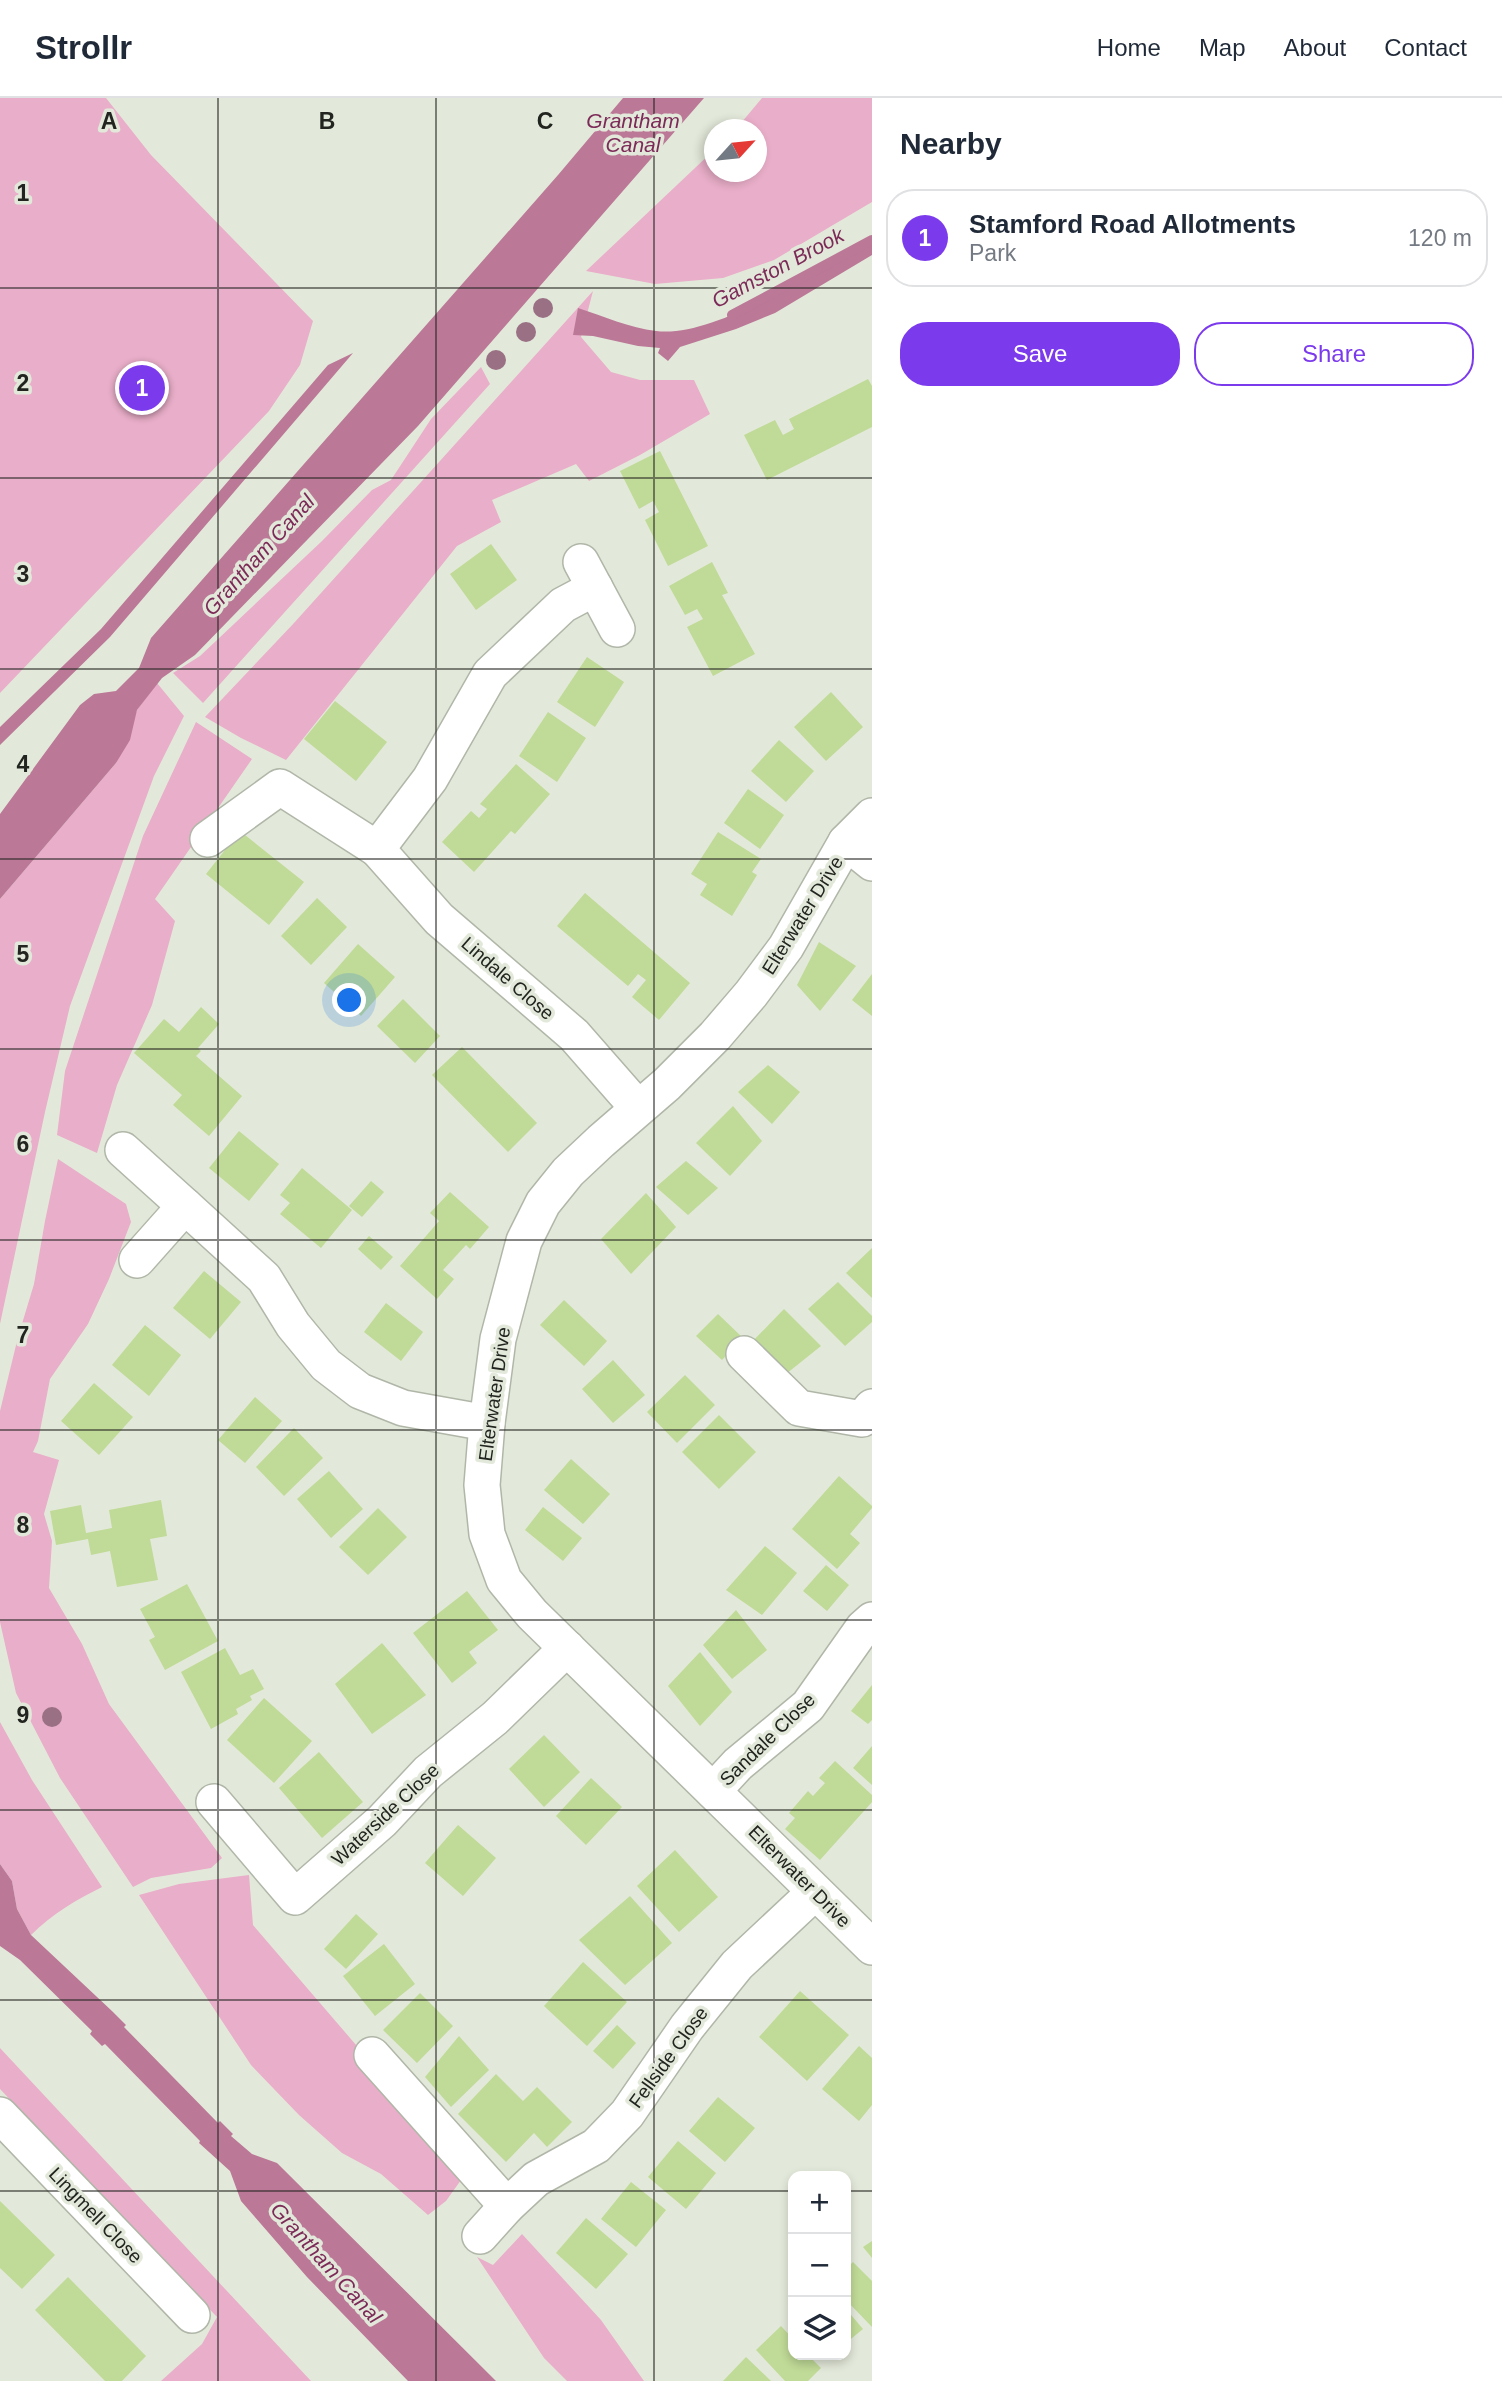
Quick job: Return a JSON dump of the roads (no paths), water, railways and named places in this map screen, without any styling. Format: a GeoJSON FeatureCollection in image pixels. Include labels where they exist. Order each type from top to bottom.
{"type":"FeatureCollection","features":[{"type":"Feature","properties":{"kind":"street"},"geometry":{"type":"LineString","coordinates":[[377,849],[430,779],[490,674],[563,605],[588,575],[617,629]]}},
{"type":"Feature","properties":{"kind":"street","name":"Lindale Close"},"geometry":{"type":"LineString","coordinates":[[208,839],[280,787],[377,849],[439,919],[574,1035],[638,1108]]}},
{"type":"Feature","properties":{"kind":"street","name":"Elterwater Drive"},"geometry":{"type":"LineString","coordinates":[[872,816],[859,853],[751,994],[715,1036],[568,1172],[543,1203],[524,1241],[498,1339],[482,1485],[487,1534],[504,1580],[531,1614],[872,1947]]}},
{"type":"Feature","properties":{"kind":"street"},"geometry":{"type":"LineString","coordinates":[[123,1150],[264,1279],[293,1325],[326,1365],[360,1391],[403,1408],[487,1423]]}},
{"type":"Feature","properties":{"kind":"street"},"geometry":{"type":"LineString","coordinates":[[137,1260],[184,1206]]}},
{"type":"Feature","properties":{"kind":"street"},"geometry":{"type":"LineString","coordinates":[[744,1354],[799,1408],[869,1422]]}},
{"type":"Feature","properties":{"kind":"street","name":"Sandale Close"},"geometry":{"type":"LineString","coordinates":[[713,1791],[738,1764],[808,1706],[863,1628],[872,1620]]}},
{"type":"Feature","properties":{"kind":"street","name":"Waterside Close"},"geometry":{"type":"LineString","coordinates":[[214,1802],[295,1897],[382,1821],[428,1772],[495,1718],[567,1648]]}},
{"type":"Feature","properties":{"kind":"street","name":"Fellside Close"},"geometry":{"type":"LineString","coordinates":[[480,2236],[506,2206],[536,2179],[596,2146],[627,2114],[687,2027],[737,1965],[815,1892]]}},
{"type":"Feature","properties":{"kind":"street"},"geometry":{"type":"LineString","coordinates":[[372,2054],[506,2206]]}},
{"type":"Feature","properties":{"kind":"street","name":"Lingmell Close"},"geometry":{"type":"LineString","coordinates":[[0,2115],[192,2315]]}},
{"type":"Feature","properties":{"kind":"water","name":"Grantham Canal"},"geometry":{"type":"Polygon","coordinates":[[[623,98],[704,98],[418,426],[195,655],[162,678],[137,710],[130,740],[116,763],[0,899],[0,814],[80,705],[94,694],[116,691],[139,668],[151,638],[623,98]]]}},
{"type":"Feature","properties":{"kind":"water"},"geometry":{"type":"Polygon","coordinates":[[[872,238],[872,255],[775,313],[680,347],[668,361],[658,353],[660,348],[573,335],[578,308],[626,325],[656,331],[680,331],[707,324],[767,299],[872,238]]]}},
{"type":"Feature","properties":{"kind":"water"},"geometry":{"type":"Polygon","coordinates":[[[353,353],[110,637],[0,745],[0,727],[101,629],[328,365],[353,353]]]}},
{"type":"Feature","properties":{"kind":"water","name":"Grantham Canal"},"geometry":{"type":"Polygon","coordinates":[[[0,1864],[12,1881],[17,1909],[31,1935],[126,2025],[124,2027],[218,2123],[220,2121],[233,2134],[231,2136],[252,2154],[277,2163],[496,2381],[408,2381],[307,2277],[241,2201],[230,2171],[199,2143],[200,2141],[105,2044],[102,2046],[90,2034],[92,2031],[20,1960],[0,1946],[0,1864]]]}},
{"type":"Feature","properties":{"kind":"waterway","name":"Gamston Brook"},"geometry":{"type":"LineString","coordinates":[[732,315],[872,240]]}},
{"type":"Feature","properties":{"kind":"place","name":"Stamford Road Allotments"},"geometry":{"type":"Point","coordinates":[142,388]}}]}
